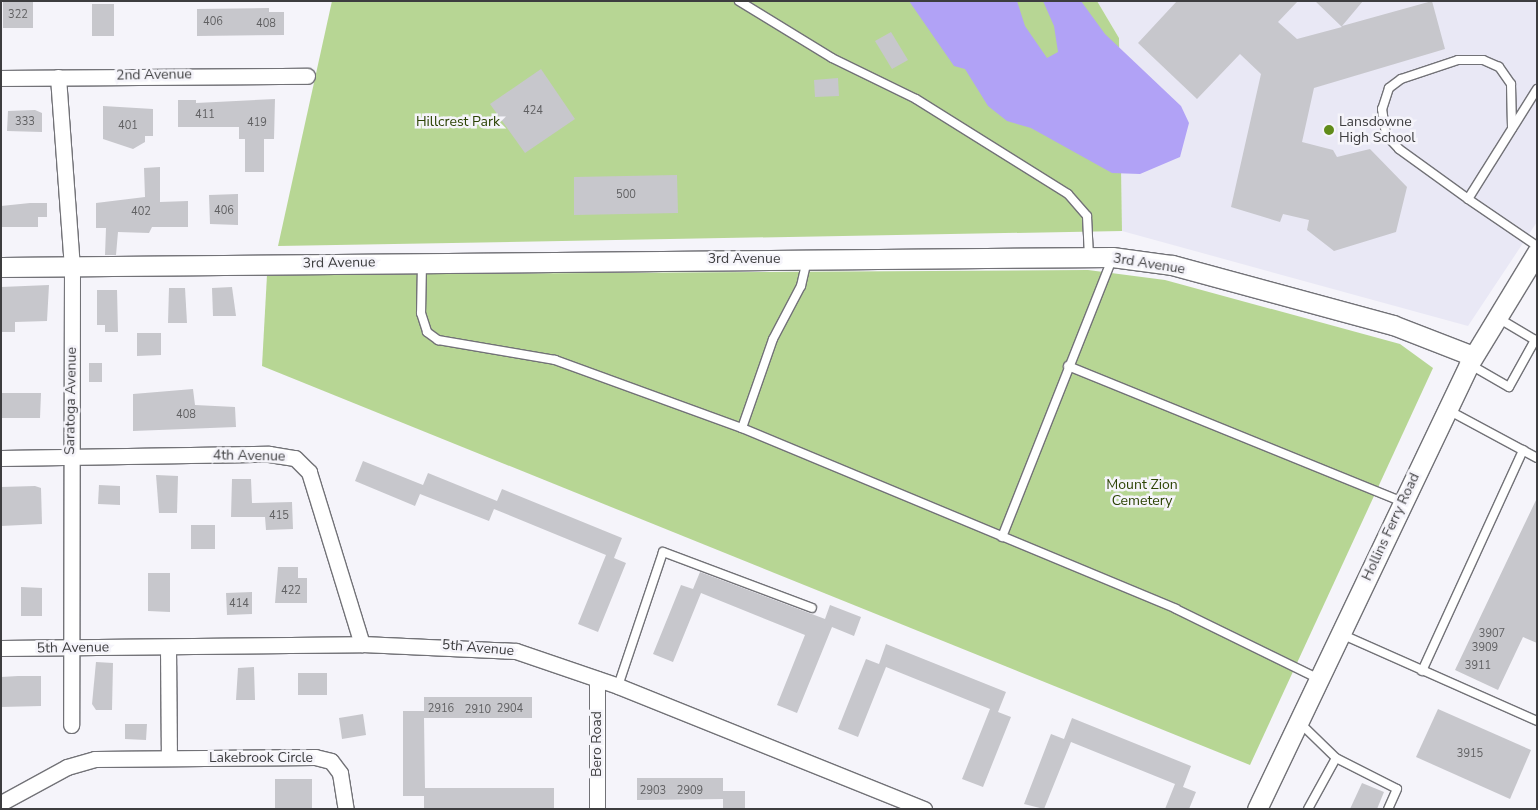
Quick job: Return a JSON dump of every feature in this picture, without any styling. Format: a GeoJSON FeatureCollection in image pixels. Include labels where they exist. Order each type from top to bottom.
{"type":"FeatureCollection","features":[{"type":"Feature","properties":{"kind":"street","name":"2nd Avenue"},"geometry":{"type":"LineString","coordinates":[[1,78],[307,76]]}},
{"type":"Feature","properties":{"kind":"street","name":"Saratoga Avenue"},"geometry":{"type":"LineString","coordinates":[[58,77],[72,266],[70,457],[71,725]]}},
{"type":"Feature","properties":{"kind":"street","name":"Hollins Ferry Road"},"geometry":{"type":"LineString","coordinates":[[1257,809],[1471,360],[1537,252]]}},
{"type":"Feature","properties":{"kind":"street","name":"3rd Avenue"},"geometry":{"type":"LineString","coordinates":[[1,267],[807,258],[1112,257],[1172,265],[1392,325],[1471,360]]}},
{"type":"Feature","properties":{"kind":"street","name":"4th Avenue"},"geometry":{"type":"LineString","coordinates":[[1,458],[269,454],[304,463],[362,644]]}},
{"type":"Feature","properties":{"kind":"street","name":"5th Avenue"},"geometry":{"type":"LineString","coordinates":[[1,648],[362,644],[508,650],[618,686],[924,809]]}},
{"type":"Feature","properties":{"kind":"street"},"geometry":{"type":"LineString","coordinates":[[168,646],[170,758]]}},
{"type":"Feature","properties":{"kind":"street","name":"Bero Road"},"geometry":{"type":"LineString","coordinates":[[597,679],[597,809]]}},
{"type":"Feature","properties":{"kind":"street","name":"Lakebrook Circle"},"geometry":{"type":"LineString","coordinates":[[1,802],[80,762],[170,758],[331,761],[346,787],[346,809]]}},
{"type":"Feature","properties":{"kind":"lane"},"geometry":{"type":"LineString","coordinates":[[739,1],[832,58],[916,99],[1068,194],[1087,216],[1089,257]]}},
{"type":"Feature","properties":{"kind":"lane"},"geometry":{"type":"LineString","coordinates":[[1512,128],[1511,84],[1491,62],[1458,60],[1435,65],[1389,88],[1382,109],[1386,135],[1399,150],[1537,246]]}},
{"type":"Feature","properties":{"kind":"lane"},"geometry":{"type":"LineString","coordinates":[[1468,199],[1537,89]]}},
{"type":"Feature","properties":{"kind":"lane"},"geometry":{"type":"LineString","coordinates":[[1002,536],[1112,257]]}},
{"type":"Feature","properties":{"kind":"lane"},"geometry":{"type":"LineString","coordinates":[[742,428],[773,339],[801,286],[807,258]]}},
{"type":"Feature","properties":{"kind":"lane"},"geometry":{"type":"LineString","coordinates":[[422,262],[421,314],[427,332],[438,340],[555,360],[742,428],[1176,609],[1319,679]]}},
{"type":"Feature","properties":{"kind":"lane"},"geometry":{"type":"LineString","coordinates":[[1471,360],[1508,387],[1535,340],[1497,317]]}},
{"type":"Feature","properties":{"kind":"lane"},"geometry":{"type":"LineString","coordinates":[[1068,366],[1403,502]]}},
{"type":"Feature","properties":{"kind":"lane"},"geometry":{"type":"LineString","coordinates":[[1447,410],[1537,458]]}},
{"type":"Feature","properties":{"kind":"lane"},"geometry":{"type":"LineString","coordinates":[[1422,670],[1523,450]]}},
{"type":"Feature","properties":{"kind":"lane"},"geometry":{"type":"LineString","coordinates":[[618,686],[663,552],[812,608]]}},
{"type":"Feature","properties":{"kind":"lane"},"geometry":{"type":"LineString","coordinates":[[1341,634],[1537,721]]}},
{"type":"Feature","properties":{"kind":"lane"},"geometry":{"type":"LineString","coordinates":[[1298,722],[1336,758],[1397,789],[1388,809]]}},
{"type":"Feature","properties":{"kind":"lane"},"geometry":{"type":"LineString","coordinates":[[1308,809],[1336,758]]}},
{"type":"Feature","properties":{"kind":"shaded area"},"geometry":{"type":"Polygon","coordinates":[[[909,1],[1017,1],[1025,26],[1047,58],[1058,52],[1054,26],[1043,1],[1081,1],[1105,34],[1181,106],[1189,123],[1180,157],[1140,174],[1112,173],[1031,128],[1007,121],[988,106],[965,69],[954,66],[909,1]]]}},
{"type":"Feature","properties":{"kind":"shaded area","name":"Lansdowne High School"},"geometry":{"type":"Polygon","coordinates":[[[1097,1],[1537,1],[1537,222],[1468,326],[1122,231],[1119,38],[1097,1]]]}},
{"type":"Feature","properties":{"kind":"green space","name":"Hillcrest Park"},"geometry":{"type":"Polygon","coordinates":[[[332,1],[1097,1],[1119,38],[1122,231],[278,246],[332,1]]]}},
{"type":"Feature","properties":{"kind":"green space","name":"Mount Zion Cemetery"},"geometry":{"type":"Polygon","coordinates":[[[1088,270],[1165,280],[1400,344],[1433,368],[1250,765],[262,366],[267,275],[1088,270]]]}},
{"type":"Feature","properties":{"kind":"building"},"geometry":{"type":"Polygon","coordinates":[[[3,1],[33,1],[33,28],[3,28],[3,1]]]}},
{"type":"Feature","properties":{"kind":"building"},"geometry":{"type":"Polygon","coordinates":[[[1177,1],[1298,1],[1278,22],[1297,39],[1342,27],[1315,1],[1363,1],[1342,26],[1432,1],[1445,49],[1314,88],[1302,142],[1333,150],[1337,157],[1370,149],[1407,187],[1396,232],[1334,251],[1307,230],[1309,220],[1283,214],[1280,222],[1231,207],[1261,74],[1240,54],[1197,99],[1138,43],[1177,1]]]}},
{"type":"Feature","properties":{"kind":"building"},"geometry":{"type":"Polygon","coordinates":[[[92,4],[114,4],[114,36],[92,36],[92,4]]]}},
{"type":"Feature","properties":{"kind":"building"},"geometry":{"type":"Polygon","coordinates":[[[269,8],[269,12],[284,12],[284,35],[197,36],[197,9],[269,8]]]}},
{"type":"Feature","properties":{"kind":"building"},"geometry":{"type":"Polygon","coordinates":[[[891,32],[908,60],[892,69],[875,41],[891,32]]]}},
{"type":"Feature","properties":{"kind":"building"},"geometry":{"type":"Polygon","coordinates":[[[541,69],[575,119],[525,153],[490,104],[541,69]]]}},
{"type":"Feature","properties":{"kind":"building"},"geometry":{"type":"Polygon","coordinates":[[[838,78],[839,96],[815,97],[814,80],[838,78]]]}},
{"type":"Feature","properties":{"kind":"building"},"geometry":{"type":"Polygon","coordinates":[[[275,99],[274,139],[264,139],[264,172],[245,172],[245,139],[239,139],[239,127],[178,127],[178,100],[196,100],[196,103],[275,99]]]}},
{"type":"Feature","properties":{"kind":"building"},"geometry":{"type":"Polygon","coordinates":[[[103,106],[153,109],[153,136],[145,136],[145,142],[133,149],[103,139],[103,106]]]}},
{"type":"Feature","properties":{"kind":"building"},"geometry":{"type":"Polygon","coordinates":[[[35,110],[42,113],[42,132],[7,131],[8,111],[35,110]]]}},
{"type":"Feature","properties":{"kind":"building"},"geometry":{"type":"Polygon","coordinates":[[[160,167],[160,202],[188,201],[188,227],[152,227],[149,233],[118,232],[116,255],[105,255],[106,228],[96,228],[96,203],[145,197],[144,168],[160,167]]]}},
{"type":"Feature","properties":{"kind":"building"},"geometry":{"type":"Polygon","coordinates":[[[677,175],[678,213],[574,215],[574,177],[677,175]]]}},
{"type":"Feature","properties":{"kind":"building"},"geometry":{"type":"Polygon","coordinates":[[[238,194],[238,225],[210,224],[209,195],[238,194]]]}},
{"type":"Feature","properties":{"kind":"building"},"geometry":{"type":"Polygon","coordinates":[[[47,203],[47,217],[38,217],[38,227],[1,227],[1,206],[47,203]]]}},
{"type":"Feature","properties":{"kind":"building"},"geometry":{"type":"Polygon","coordinates":[[[49,285],[47,321],[15,322],[15,332],[1,332],[1,287],[49,285]]]}},
{"type":"Feature","properties":{"kind":"building"},"geometry":{"type":"Polygon","coordinates":[[[232,287],[236,316],[213,316],[212,288],[232,287]]]}},
{"type":"Feature","properties":{"kind":"building"},"geometry":{"type":"Polygon","coordinates":[[[169,288],[185,288],[187,323],[168,323],[169,288]]]}},
{"type":"Feature","properties":{"kind":"building"},"geometry":{"type":"Polygon","coordinates":[[[97,290],[117,290],[118,332],[105,332],[105,325],[97,325],[97,290]]]}},
{"type":"Feature","properties":{"kind":"building"},"geometry":{"type":"Polygon","coordinates":[[[137,333],[161,333],[161,355],[137,356],[137,333]]]}},
{"type":"Feature","properties":{"kind":"building"},"geometry":{"type":"Polygon","coordinates":[[[89,363],[102,363],[102,382],[89,382],[89,363]]]}},
{"type":"Feature","properties":{"kind":"building"},"geometry":{"type":"Polygon","coordinates":[[[193,389],[195,405],[235,407],[236,427],[133,431],[133,394],[193,389]]]}},
{"type":"Feature","properties":{"kind":"building"},"geometry":{"type":"Polygon","coordinates":[[[1,393],[41,393],[40,418],[1,418],[1,393]]]}},
{"type":"Feature","properties":{"kind":"building"},"geometry":{"type":"Polygon","coordinates":[[[363,461],[423,485],[428,473],[497,501],[502,489],[622,538],[614,558],[626,563],[598,632],[578,624],[606,555],[494,509],[489,521],[420,494],[415,506],[355,481],[363,461]]]}},
{"type":"Feature","properties":{"kind":"building"},"geometry":{"type":"Polygon","coordinates":[[[156,475],[178,476],[177,513],[159,513],[156,475]]]}},
{"type":"Feature","properties":{"kind":"building"},"geometry":{"type":"Polygon","coordinates":[[[232,479],[251,479],[252,503],[292,502],[293,529],[266,530],[265,517],[231,517],[232,479]]]}},
{"type":"Feature","properties":{"kind":"building"},"geometry":{"type":"Polygon","coordinates":[[[99,485],[120,486],[120,505],[98,504],[99,485]]]}},
{"type":"Feature","properties":{"kind":"building"},"geometry":{"type":"Polygon","coordinates":[[[35,486],[41,488],[42,524],[1,526],[1,487],[35,486]]]}},
{"type":"Feature","properties":{"kind":"building"},"geometry":{"type":"Polygon","coordinates":[[[1537,498],[1537,643],[1523,637],[1498,690],[1455,670],[1537,498]]]}},
{"type":"Feature","properties":{"kind":"building"},"geometry":{"type":"Polygon","coordinates":[[[191,525],[215,525],[215,549],[191,549],[191,525]]]}},
{"type":"Feature","properties":{"kind":"building"},"geometry":{"type":"Polygon","coordinates":[[[278,567],[298,567],[298,578],[307,578],[307,603],[275,603],[278,567]]]}},
{"type":"Feature","properties":{"kind":"building"},"geometry":{"type":"Polygon","coordinates":[[[700,572],[825,619],[830,605],[861,617],[854,636],[832,627],[797,713],[777,705],[805,635],[701,593],[673,662],[653,654],[681,585],[693,589],[700,572]]]}},
{"type":"Feature","properties":{"kind":"building"},"geometry":{"type":"Polygon","coordinates":[[[148,573],[170,573],[170,612],[148,611],[148,573]]]}},
{"type":"Feature","properties":{"kind":"building"},"geometry":{"type":"Polygon","coordinates":[[[21,587],[42,588],[42,616],[21,616],[21,587]]]}},
{"type":"Feature","properties":{"kind":"building"},"geometry":{"type":"Polygon","coordinates":[[[252,592],[252,614],[227,615],[226,593],[252,592]]]}},
{"type":"Feature","properties":{"kind":"building"},"geometry":{"type":"Polygon","coordinates":[[[886,644],[1006,692],[998,712],[1011,717],[983,787],[962,779],[990,709],[886,667],[858,737],[838,729],[866,659],[879,664],[886,644]]]}},
{"type":"Feature","properties":{"kind":"building"},"geometry":{"type":"Polygon","coordinates":[[[96,662],[113,663],[112,710],[96,710],[92,704],[96,662]]]}},
{"type":"Feature","properties":{"kind":"building"},"geometry":{"type":"Polygon","coordinates":[[[254,667],[255,700],[236,700],[238,668],[254,667]]]}},
{"type":"Feature","properties":{"kind":"building"},"geometry":{"type":"Polygon","coordinates":[[[298,673],[327,673],[327,695],[298,695],[298,673]]]}},
{"type":"Feature","properties":{"kind":"building"},"geometry":{"type":"Polygon","coordinates":[[[41,676],[41,706],[1,707],[1,677],[41,676]]]}},
{"type":"Feature","properties":{"kind":"building"},"geometry":{"type":"Polygon","coordinates":[[[424,697],[532,697],[532,718],[424,718],[425,788],[554,788],[554,809],[424,809],[424,796],[403,796],[403,711],[424,711],[424,697]]]}},
{"type":"Feature","properties":{"kind":"building"},"geometry":{"type":"Polygon","coordinates":[[[1438,709],[1531,750],[1510,799],[1416,757],[1438,709]]]}},
{"type":"Feature","properties":{"kind":"building"},"geometry":{"type":"Polygon","coordinates":[[[363,714],[366,735],[342,739],[339,718],[363,714]]]}},
{"type":"Feature","properties":{"kind":"building"},"geometry":{"type":"Polygon","coordinates":[[[1072,718],[1191,766],[1183,787],[1196,792],[1189,809],[1165,809],[1175,784],[1071,742],[1044,809],[1024,804],[1051,734],[1064,739],[1072,718]]]}},
{"type":"Feature","properties":{"kind":"building"},"geometry":{"type":"Polygon","coordinates":[[[125,724],[147,724],[146,740],[125,739],[125,724]]]}},
{"type":"Feature","properties":{"kind":"building"},"geometry":{"type":"Polygon","coordinates":[[[637,778],[723,778],[723,791],[745,791],[745,809],[723,809],[723,799],[637,800],[637,778]]]}},
{"type":"Feature","properties":{"kind":"building"},"geometry":{"type":"Polygon","coordinates":[[[275,779],[312,779],[312,809],[275,809],[275,779]]]}},
{"type":"Feature","properties":{"kind":"building"},"geometry":{"type":"Polygon","coordinates":[[[1362,783],[1384,792],[1377,809],[1350,809],[1362,783]]]}},
{"type":"Feature","properties":{"kind":"place","name":"Lansdowne High School"},"geometry":{"type":"Point","coordinates":[1329,130]}}]}
